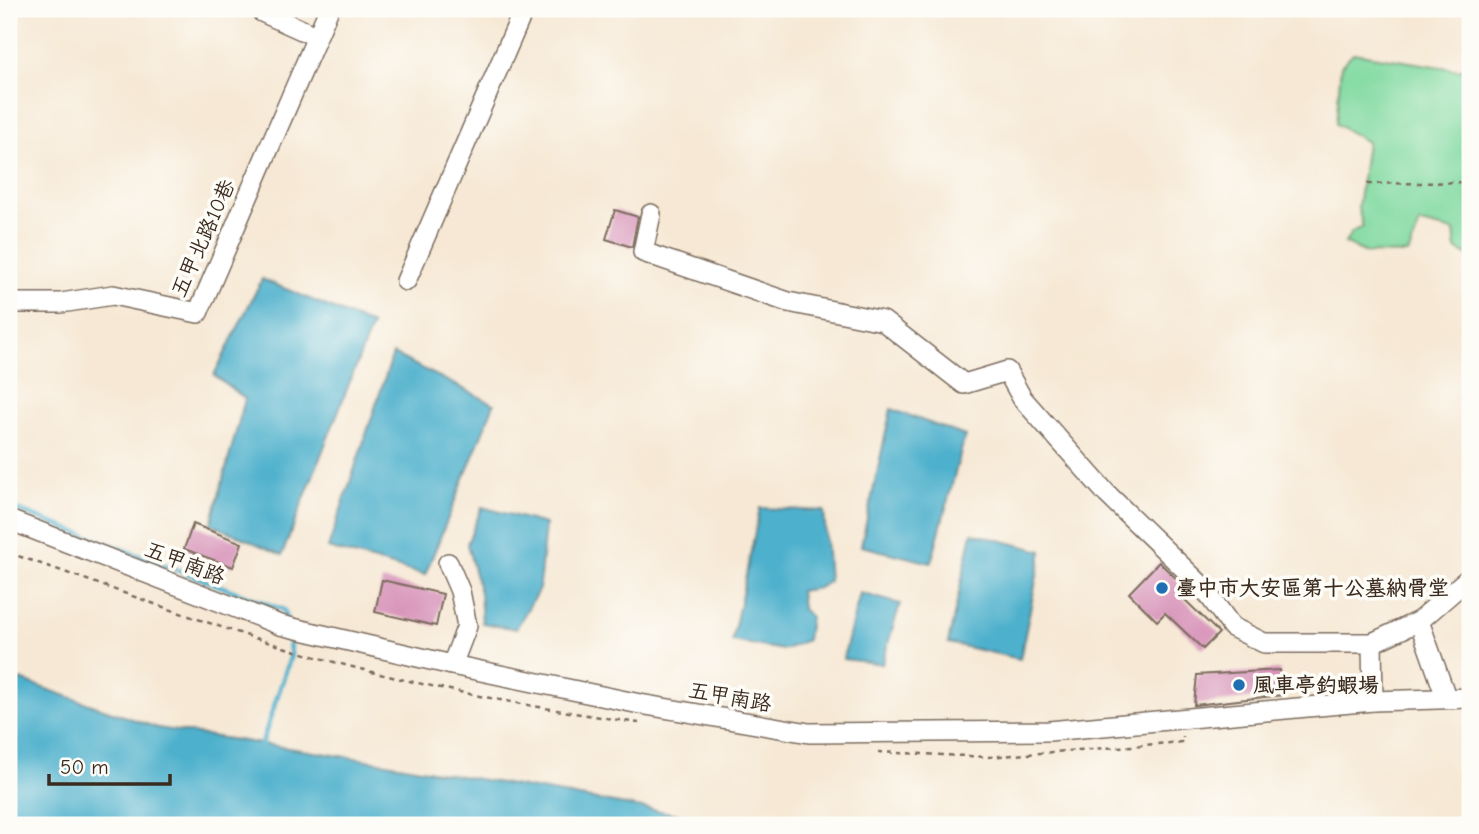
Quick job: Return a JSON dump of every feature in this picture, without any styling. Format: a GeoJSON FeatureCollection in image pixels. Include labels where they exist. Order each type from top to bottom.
{"type":"FeatureCollection","features":[{"type":"Feature","properties":{"kind":"street","name":"五甲北路10巷"},"geometry":{"type":"LineString","coordinates":[[9,303],[61,303],[113,295],[198,313],[315,36],[329,9]]}},
{"type":"Feature","properties":{"kind":"street"},"geometry":{"type":"LineString","coordinates":[[406,281],[524,9]]}},
{"type":"Feature","properties":{"kind":"street"},"geometry":{"type":"LineString","coordinates":[[261,12],[315,36]]}},
{"type":"Feature","properties":{"kind":"street"},"geometry":{"type":"LineString","coordinates":[[651,214],[643,252],[788,302],[883,321],[964,384],[1007,371],[1022,398],[1098,485],[1202,586],[1232,627],[1264,643],[1372,643],[1419,621],[1470,577]]}},
{"type":"Feature","properties":{"kind":"street","name":"五甲南路"},"geometry":{"type":"LineString","coordinates":[[9,520],[280,625],[452,666],[640,704],[809,733],[1049,731],[1373,701],[1470,698]]}},
{"type":"Feature","properties":{"kind":"street"},"geometry":{"type":"LineString","coordinates":[[448,563],[460,592],[467,626],[452,666]]}},
{"type":"Feature","properties":{"kind":"street"},"geometry":{"type":"LineString","coordinates":[[1419,621],[1446,698]]}},
{"type":"Feature","properties":{"kind":"street"},"geometry":{"type":"LineString","coordinates":[[1372,643],[1373,701]]}},
{"type":"Feature","properties":{"kind":"path"},"geometry":{"type":"LineString","coordinates":[[1367,184],[1470,182]]}},
{"type":"Feature","properties":{"kind":"path"},"geometry":{"type":"LineString","coordinates":[[9,553],[298,652]]}},
{"type":"Feature","properties":{"kind":"green space"},"geometry":{"type":"Polygon","coordinates":[[[1353,53],[1460,70],[1470,61],[1469,256],[1456,249],[1454,231],[1420,223],[1408,254],[1366,253],[1345,243],[1352,232],[1363,227],[1358,208],[1367,142],[1336,124],[1341,66],[1353,53]]]}},
{"type":"Feature","properties":{"kind":"water"},"geometry":{"type":"Polygon","coordinates":[[[262,279],[372,325],[282,555],[211,524],[245,399],[214,375],[262,279]]]}},
{"type":"Feature","properties":{"kind":"water"},"geometry":{"type":"Polygon","coordinates":[[[393,354],[494,404],[425,575],[328,548],[393,354]]]}},
{"type":"Feature","properties":{"kind":"water"},"geometry":{"type":"Polygon","coordinates":[[[891,409],[965,436],[931,563],[861,546],[891,409]]]}},
{"type":"Feature","properties":{"kind":"water"},"geometry":{"type":"Polygon","coordinates":[[[482,507],[545,524],[539,589],[516,629],[482,623],[480,593],[467,544],[482,507]]]}},
{"type":"Feature","properties":{"kind":"water"},"geometry":{"type":"Polygon","coordinates":[[[760,508],[824,511],[829,581],[819,588],[800,591],[802,609],[810,616],[807,640],[783,650],[732,641],[760,508]]]}},
{"type":"Feature","properties":{"kind":"water"},"geometry":{"type":"Polygon","coordinates":[[[972,533],[1042,551],[1020,659],[948,643],[972,533]]]}},
{"type":"Feature","properties":{"kind":"water"},"geometry":{"type":"Polygon","coordinates":[[[860,593],[900,604],[882,664],[843,659],[860,593]]]}},
{"type":"Feature","properties":{"kind":"water"},"geometry":{"type":"Polygon","coordinates":[[[9,676],[158,728],[387,763],[739,825],[9,825],[9,676]]]}},
{"type":"Feature","properties":{"kind":"building"},"geometry":{"type":"Polygon","coordinates":[[[615,210],[638,217],[632,247],[606,239],[615,210]]]}},
{"type":"Feature","properties":{"kind":"building"},"geometry":{"type":"Polygon","coordinates":[[[193,524],[242,543],[233,567],[184,549],[193,524]]]}},
{"type":"Feature","properties":{"kind":"building"},"geometry":{"type":"Polygon","coordinates":[[[1159,562],[1188,590],[1181,596],[1219,633],[1203,649],[1165,613],[1157,621],[1129,593],[1159,562]]]}},
{"type":"Feature","properties":{"kind":"building"},"geometry":{"type":"Polygon","coordinates":[[[382,580],[443,594],[436,626],[375,612],[382,580]]]}},
{"type":"Feature","properties":{"kind":"building","name":"風車亭釣蝦場"},"geometry":{"type":"Polygon","coordinates":[[[1280,670],[1283,695],[1194,705],[1197,675],[1280,670]]]}},
{"type":"Feature","properties":{"kind":"waterway"},"geometry":{"type":"LineString","coordinates":[[9,507],[284,610],[286,621]]}},
{"type":"Feature","properties":{"kind":"waterway"},"geometry":{"type":"LineString","coordinates":[[260,749],[291,655],[287,631]]}},
{"type":"Feature","properties":{"kind":"place","name":"臺中市大安區第十公墓納骨堂"},"geometry":{"type":"Point","coordinates":[1162,588]}},
{"type":"Feature","properties":{"kind":"place","name":"風車亭釣蝦場"},"geometry":{"type":"Point","coordinates":[1239,685]}}]}
